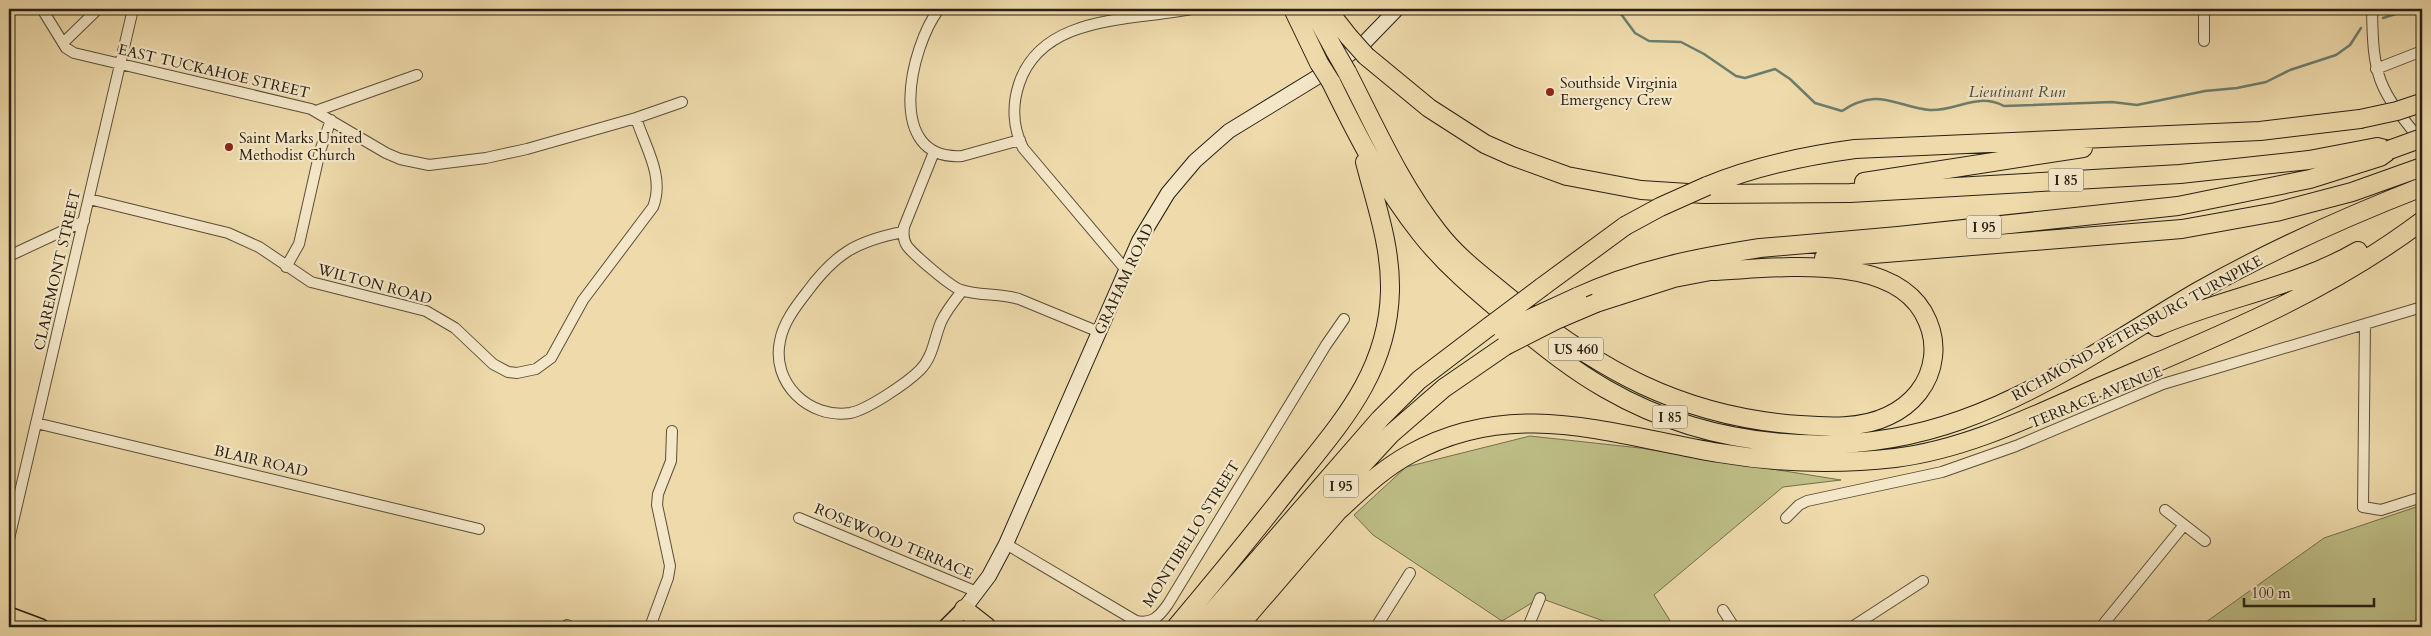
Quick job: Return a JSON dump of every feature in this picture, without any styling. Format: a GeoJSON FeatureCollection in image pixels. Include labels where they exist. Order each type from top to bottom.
{"type":"FeatureCollection","features":[{"type":"Feature","properties":{"kind":"highway","name":"RICHMOND-PETERSBURG TURNPIKE"},"geometry":{"type":"LineString","coordinates":[[1293,9],[1360,140],[1409,219],[1441,258],[1465,282],[1556,356],[1629,402],[1695,426],[1737,436],[1816,445],[1871,442],[1904,437],[1962,420],[1990,409],[2077,365],[2242,268],[2353,213],[2421,187]]}},
{"type":"Feature","properties":{"kind":"highway","name":"US 460"},"geometry":{"type":"LineString","coordinates":[[1312,9],[1398,171],[1439,233],[1472,267],[1534,318],[1576,349],[1608,369],[1663,395],[1718,412],[1759,421],[1819,426],[1857,424],[1886,417],[1907,405],[1925,384],[1933,364],[1934,342],[1932,330],[1921,308],[1898,287],[1868,274],[1845,268],[1711,271]]}},
{"type":"Feature","properties":{"kind":"highway","name":"I 85"},"geometry":{"type":"LineString","coordinates":[[1328,9],[1366,56],[1411,94],[1461,130],[1494,148],[1542,168],[1567,176],[1641,190],[1704,194],[1850,193],[2180,174],[2310,160],[2377,147],[2389,150]]}},
{"type":"Feature","properties":{"kind":"highway"},"geometry":{"type":"LineString","coordinates":[[1500,335],[1542,287],[1625,226],[1660,207],[1755,167],[1816,154],[1855,149],[2278,130],[2360,119],[2397,111],[2421,102]]}},
{"type":"Feature","properties":{"kind":"highway"},"geometry":{"type":"LineString","coordinates":[[1740,194],[1861,182],[2168,135]]}},
{"type":"Feature","properties":{"kind":"highway"},"geometry":{"type":"LineString","coordinates":[[1176,627],[1352,410],[1377,357],[1389,307],[1389,270],[1379,207],[1360,140]]}},
{"type":"Feature","properties":{"kind":"highway","name":"I 95"},"geometry":{"type":"LineString","coordinates":[[1199,627],[1380,419],[1440,372],[1500,335],[1605,284],[1644,271],[1730,253],[2131,212],[2210,201],[2335,172],[2380,157],[2389,150],[2422,140]]}},
{"type":"Feature","properties":{"kind":"highway","name":"I 95"},"geometry":{"type":"LineString","coordinates":[[1220,627],[1368,456],[1420,407],[1480,362],[1500,335],[1556,320],[1596,303],[1650,285],[1711,271],[1793,261],[2182,230],[2276,212],[2352,192],[2422,167]]}},
{"type":"Feature","properties":{"kind":"highway"},"geometry":{"type":"LineString","coordinates":[[2077,365],[2114,346],[2192,312],[2327,267],[2422,219]]}},
{"type":"Feature","properties":{"kind":"highway"},"geometry":{"type":"LineString","coordinates":[[1337,512],[1382,472],[1412,452],[1473,429],[1517,422],[1563,424],[1717,452],[1804,463],[1858,462],[1933,451],[2013,426],[2258,319],[2327,283],[2422,219]]}},
{"type":"Feature","properties":{"kind":"highway"},"geometry":{"type":"LineString","coordinates":[[1238,627],[1337,512],[1375,463],[1427,412],[1464,381],[1480,362]]}},
{"type":"Feature","properties":{"kind":"highway"},"geometry":{"type":"LineString","coordinates":[[1188,612],[1246,560],[1315,492]]}},
{"type":"Feature","properties":{"kind":"highway"},"geometry":{"type":"LineString","coordinates":[[964,608],[987,627]]}},
{"type":"Feature","properties":{"kind":"main road","name":"GRAHAM ROAD"},"geometry":{"type":"LineString","coordinates":[[946,627],[977,592],[1006,544],[1126,270],[1153,216],[1168,193],[1195,161],[1229,131],[1332,68],[1365,42],[1397,9]]}},
{"type":"Feature","properties":{"kind":"main road"},"geometry":{"type":"LineString","coordinates":[[9,614],[41,627]]}},
{"type":"Feature","properties":{"kind":"street","name":"EAST TUCKAHOE STREET"},"geometry":{"type":"LineString","coordinates":[[42,9],[66,48],[78,55],[316,111],[386,153],[414,163],[436,165],[510,153],[636,118],[682,102]]}},
{"type":"Feature","properties":{"kind":"street"},"geometry":{"type":"LineString","coordinates":[[63,43],[98,9]]}},
{"type":"Feature","properties":{"kind":"street","name":"CLAREMONT STREET"},"geometry":{"type":"LineString","coordinates":[[9,539],[133,9]]}},
{"type":"Feature","properties":{"kind":"street"},"geometry":{"type":"LineString","coordinates":[[939,9],[929,26],[915,65],[912,99],[913,128],[920,141],[934,152],[962,156],[1020,140]]}},
{"type":"Feature","properties":{"kind":"street"},"geometry":{"type":"LineString","coordinates":[[1126,270],[1056,189],[1020,140],[1015,119],[1017,91],[1026,68],[1042,48],[1066,33],[1083,27],[1188,9]]}},
{"type":"Feature","properties":{"kind":"street"},"geometry":{"type":"LineString","coordinates":[[2204,9],[2204,40]]}},
{"type":"Feature","properties":{"kind":"street"},"geometry":{"type":"LineString","coordinates":[[2372,9],[2373,52],[2376,69],[2390,102],[2422,140]]}},
{"type":"Feature","properties":{"kind":"street"},"geometry":{"type":"LineString","coordinates":[[2376,69],[2422,51]]}},
{"type":"Feature","properties":{"kind":"street"},"geometry":{"type":"LineString","coordinates":[[316,111],[417,75]]}},
{"type":"Feature","properties":{"kind":"street","name":"WILTON ROAD"},"geometry":{"type":"LineString","coordinates":[[89,199],[228,233],[259,247],[286,267],[311,282],[324,287],[409,305],[426,311],[455,328],[500,369],[517,373],[536,369],[544,364],[557,350],[583,300],[653,206],[658,189],[657,177],[636,118]]}},
{"type":"Feature","properties":{"kind":"street"},"geometry":{"type":"LineString","coordinates":[[286,267],[299,244],[320,151],[331,120]]}},
{"type":"Feature","properties":{"kind":"street"},"geometry":{"type":"LineString","coordinates":[[934,152],[903,232],[904,239],[910,250],[962,291],[1006,295],[1099,332]]}},
{"type":"Feature","properties":{"kind":"street"},"geometry":{"type":"LineString","coordinates":[[9,256],[84,221]]}},
{"type":"Feature","properties":{"kind":"street"},"geometry":{"type":"LineString","coordinates":[[903,232],[876,239],[840,255],[819,276],[782,331],[778,351],[782,373],[787,384],[802,400],[822,411],[848,413],[868,407],[917,374],[926,364],[941,323],[962,291]]}},
{"type":"Feature","properties":{"kind":"street","name":"TERRACE AVENUE"},"geometry":{"type":"LineString","coordinates":[[1786,518],[1799,505],[1808,501],[1942,472],[2016,446],[2163,384],[2422,308]]}},
{"type":"Feature","properties":{"kind":"street","name":"MONTIBELLO STREET"},"geometry":{"type":"LineString","coordinates":[[1006,544],[1136,621],[1143,622],[1156,619],[1168,604],[1316,361],[1344,319]]}},
{"type":"Feature","properties":{"kind":"street"},"geometry":{"type":"LineString","coordinates":[[2366,324],[2363,507],[2381,510],[2422,497]]}},
{"type":"Feature","properties":{"kind":"street","name":"BLAIR ROAD"},"geometry":{"type":"LineString","coordinates":[[36,423],[479,528]]}},
{"type":"Feature","properties":{"kind":"street"},"geometry":{"type":"LineString","coordinates":[[650,627],[668,578],[670,566],[657,504],[658,494],[671,461],[672,431]]}},
{"type":"Feature","properties":{"kind":"street"},"geometry":{"type":"LineString","coordinates":[[2165,510],[2205,541]]}},
{"type":"Feature","properties":{"kind":"street","name":"ROSEWOOD TERRACE"},"geometry":{"type":"LineString","coordinates":[[799,518],[977,592]]}},
{"type":"Feature","properties":{"kind":"street"},"geometry":{"type":"LineString","coordinates":[[2101,627],[2184,525]]}},
{"type":"Feature","properties":{"kind":"street"},"geometry":{"type":"LineString","coordinates":[[1376,627],[1410,573]]}},
{"type":"Feature","properties":{"kind":"street"},"geometry":{"type":"LineString","coordinates":[[1852,627],[1923,581]]}},
{"type":"Feature","properties":{"kind":"street"},"geometry":{"type":"LineString","coordinates":[[1528,627],[1540,598]]}},
{"type":"Feature","properties":{"kind":"street"},"geometry":{"type":"LineString","coordinates":[[1724,610],[1734,627]]}},
{"type":"Feature","properties":{"kind":"green space"},"geometry":{"type":"Polygon","coordinates":[[[1530,436],[1640,448],[1841,480],[1783,487],[1654,595],[1674,627],[1608,627],[1609,623],[1540,598],[1502,621],[1373,535],[1354,515],[1406,467],[1530,436]]]}},
{"type":"Feature","properties":{"kind":"green space"},"geometry":{"type":"Polygon","coordinates":[[[2422,505],[2422,627],[2199,627],[2324,538],[2422,505]]]}},
{"type":"Feature","properties":{"kind":"waterway","name":"Lieutinant Run"},"geometry":{"type":"LineString","coordinates":[[1604,9],[1621,14],[1635,33],[1649,41],[1681,42],[1704,54],[1736,76],[1745,78],[1775,69],[1790,79],[1815,103],[1842,111],[1857,103],[1874,99],[1887,100],[1930,110],[1940,110],[1976,101],[1994,102],[2004,106],[2112,102],[2137,105],[2205,91],[2237,88],[2266,82],[2290,70],[2336,55],[2350,45],[2361,28]]}},
{"type":"Feature","properties":{"kind":"waterway","name":"Lieutinant Run"},"geometry":{"type":"LineString","coordinates":[[2383,18],[2405,11],[2422,13]]}},
{"type":"Feature","properties":{"kind":"place","name":"Southside Virginia Emergency Crew"},"geometry":{"type":"Point","coordinates":[1550,92]}},
{"type":"Feature","properties":{"kind":"place","name":"Saint Marks United Methodist Church"},"geometry":{"type":"Point","coordinates":[229,147]}}]}
